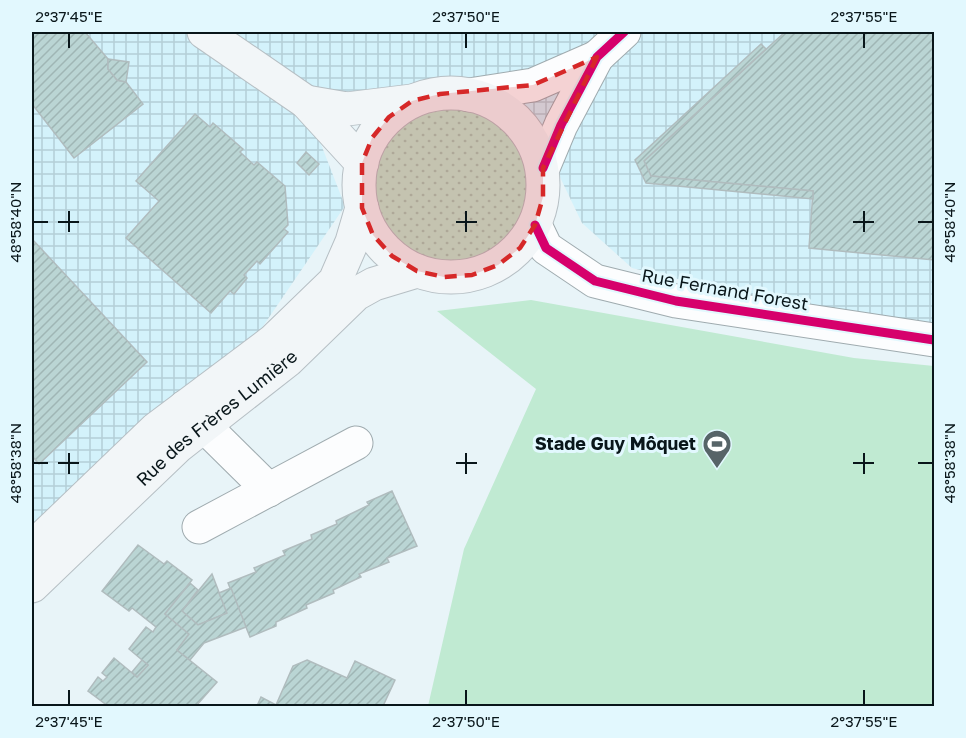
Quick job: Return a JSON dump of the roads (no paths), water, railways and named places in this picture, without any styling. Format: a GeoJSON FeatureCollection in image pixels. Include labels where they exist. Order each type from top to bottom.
{"type":"FeatureCollection","features":[{"type":"Feature","properties":{"kind":"main road"},"geometry":{"type":"LineString","coordinates":[[224,37],[306,102],[362,163]]}},
{"type":"Feature","properties":{"kind":"main road"},"geometry":{"type":"LineString","coordinates":[[306,102],[346,109],[412,102],[440,94],[469,94],[495,104],[517,120],[533,142],[543,168],[543,197],[535,225],[520,248],[498,265],[472,275],[444,277],[417,271],[392,256],[374,234],[362,208],[359,186],[362,163],[372,138],[390,117],[412,102]]}},
{"type":"Feature","properties":{"kind":"main road","name":"Rue des Frères Lumière"},"geometry":{"type":"LineString","coordinates":[[32,586],[177,447],[195,416],[335,281],[352,242],[362,208]]}},
{"type":"Feature","properties":{"kind":"main road","name":"Rue des Frères Lumière"},"geometry":{"type":"LineString","coordinates":[[32,548],[156,429],[195,416],[288,360],[356,294],[374,284],[417,271]]}},
{"type":"Feature","properties":{"kind":"street"},"geometry":{"type":"LineString","coordinates":[[543,168],[561,124],[597,57],[624,32]]}},
{"type":"Feature","properties":{"kind":"street"},"geometry":{"type":"LineString","coordinates":[[469,94],[533,85],[597,57]]}},
{"type":"Feature","properties":{"kind":"street","name":"Rue Fernand Forest"},"geometry":{"type":"LineString","coordinates":[[535,225],[546,248],[595,281],[676,302],[934,340]]}},
{"type":"Feature","properties":{"kind":"street"},"geometry":{"type":"LineString","coordinates":[[32,567],[170,436],[195,416],[269,490]]}},
{"type":"Feature","properties":{"kind":"street"},"geometry":{"type":"LineString","coordinates":[[199,527],[356,443]]}},
{"type":"Feature","properties":{"kind":"place","name":"Stade Guy Môquet"},"geometry":{"type":"Point","coordinates":[717,470]}}]}
